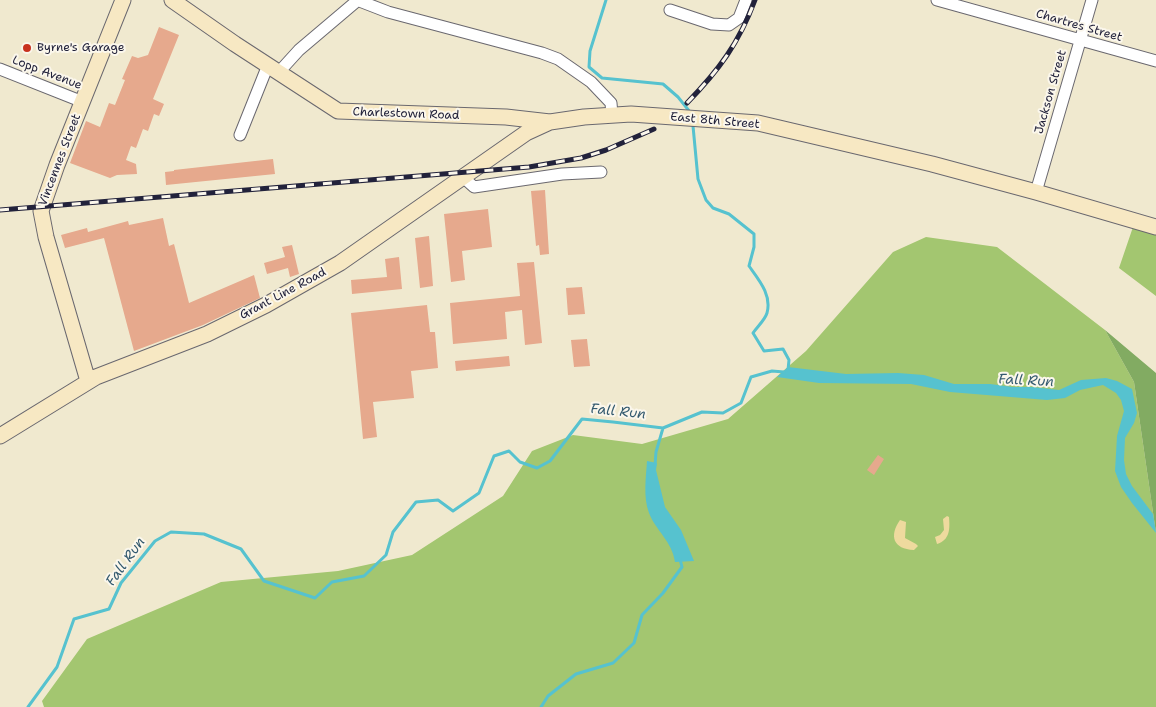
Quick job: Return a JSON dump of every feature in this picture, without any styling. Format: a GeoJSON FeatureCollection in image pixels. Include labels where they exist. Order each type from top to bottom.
{"type":"FeatureCollection","features":[{"type":"Feature","properties":{"kind":"street","name":"Vincennes Street"},"geometry":{"type":"LineString","coordinates":[[88,381],[46,237],[41,211],[57,165],[123,0]]}},
{"type":"Feature","properties":{"kind":"street","name":"Charlestown Road"},"geometry":{"type":"LineString","coordinates":[[172,0],[334,109],[343,112],[506,117],[550,122],[569,118],[612,115]]}},
{"type":"Feature","properties":{"kind":"street"},"geometry":{"type":"LineString","coordinates":[[240,135],[274,69],[358,0],[388,12],[542,53],[558,59],[591,82],[611,103],[612,115]]}},
{"type":"Feature","properties":{"kind":"street"},"geometry":{"type":"LineString","coordinates":[[670,10],[712,24],[730,25],[739,18],[746,0]]}},
{"type":"Feature","properties":{"kind":"street","name":"Chartres Street"},"geometry":{"type":"LineString","coordinates":[[937,0],[1156,61]]}},
{"type":"Feature","properties":{"kind":"street","name":"Jackson Street"},"geometry":{"type":"LineString","coordinates":[[1036,192],[1092,0]]}},
{"type":"Feature","properties":{"kind":"street","name":"Lopp Avenue"},"geometry":{"type":"LineString","coordinates":[[0,69],[83,102]]}},
{"type":"Feature","properties":{"kind":"street","name":"East 8th Street"},"geometry":{"type":"LineString","coordinates":[[612,115],[631,114],[758,123],[932,164],[1156,227]]}},
{"type":"Feature","properties":{"kind":"street","name":"Grant Line Road"},"geometry":{"type":"LineString","coordinates":[[0,436],[88,381],[207,334],[281,297],[340,263],[526,134],[550,122]]}},
{"type":"Feature","properties":{"kind":"street"},"geometry":{"type":"LineString","coordinates":[[464,178],[474,187],[562,174],[601,172]]}},
{"type":"Feature","properties":{"kind":"green space"},"geometry":{"type":"Polygon","coordinates":[[[1133,227],[1156,234],[1156,296],[1119,268],[1133,227]]]}},
{"type":"Feature","properties":{"kind":"green space"},"geometry":{"type":"Polygon","coordinates":[[[926,237],[997,247],[1105,330],[1134,382],[1156,533],[1156,707],[44,707],[42,701],[87,639],[221,582],[338,571],[412,555],[503,496],[532,451],[573,435],[642,444],[728,419],[806,351],[893,252],[926,237]]]}},
{"type":"Feature","properties":{"kind":"green space"},"geometry":{"type":"Polygon","coordinates":[[[1105,330],[1156,373],[1156,533],[1134,382],[1105,330]]]}},
{"type":"Feature","properties":{"kind":"sand"},"geometry":{"type":"Polygon","coordinates":[[[947,516],[949,517],[949,526],[947,537],[937,544],[935,537],[944,530],[943,519],[947,516]]]}},
{"type":"Feature","properties":{"kind":"sand"},"geometry":{"type":"Polygon","coordinates":[[[900,520],[906,522],[905,538],[918,546],[914,550],[901,547],[895,541],[895,531],[900,520]]]}},
{"type":"Feature","properties":{"kind":"water"},"geometry":{"type":"Polygon","coordinates":[[[788,367],[846,374],[898,373],[924,375],[954,384],[990,384],[1059,390],[1081,380],[1106,378],[1117,381],[1132,389],[1137,413],[1134,423],[1125,438],[1124,460],[1126,474],[1132,486],[1153,514],[1156,533],[1121,487],[1115,471],[1117,436],[1124,411],[1121,400],[1116,393],[1103,385],[1080,390],[1065,398],[1047,400],[950,392],[911,384],[819,383],[777,377],[788,367]]]}},
{"type":"Feature","properties":{"kind":"water"},"geometry":{"type":"Polygon","coordinates":[[[647,461],[657,463],[656,470],[665,507],[681,530],[694,561],[675,562],[671,548],[649,513],[645,487],[647,461]]]}},
{"type":"Feature","properties":{"kind":"building"},"geometry":{"type":"Polygon","coordinates":[[[159,27],[179,35],[153,99],[164,104],[159,116],[154,114],[148,131],[143,129],[136,148],[131,146],[126,160],[136,164],[137,174],[117,175],[110,178],[70,163],[86,121],[100,127],[109,103],[115,105],[125,80],[122,79],[132,56],[138,58],[148,55],[159,27]]]}},
{"type":"Feature","properties":{"kind":"building"},"geometry":{"type":"Polygon","coordinates":[[[273,159],[275,174],[166,185],[165,172],[273,159]]]}},
{"type":"Feature","properties":{"kind":"building"},"geometry":{"type":"Polygon","coordinates":[[[545,190],[549,254],[540,255],[539,245],[536,246],[531,191],[545,190]]]}},
{"type":"Feature","properties":{"kind":"building"},"geometry":{"type":"Polygon","coordinates":[[[488,209],[492,247],[462,251],[465,280],[451,282],[444,214],[488,209]]]}},
{"type":"Feature","properties":{"kind":"building"},"geometry":{"type":"Polygon","coordinates":[[[163,218],[169,246],[174,244],[189,303],[254,275],[260,298],[203,325],[134,351],[104,238],[65,248],[61,235],[87,228],[88,232],[128,221],[129,225],[163,218]]]}},
{"type":"Feature","properties":{"kind":"building"},"geometry":{"type":"Polygon","coordinates":[[[429,236],[433,286],[420,288],[415,238],[429,236]]]}},
{"type":"Feature","properties":{"kind":"building"},"geometry":{"type":"Polygon","coordinates":[[[292,245],[299,274],[290,277],[288,268],[267,274],[264,263],[285,257],[282,247],[292,245]]]}},
{"type":"Feature","properties":{"kind":"building"},"geometry":{"type":"Polygon","coordinates":[[[399,257],[402,289],[352,294],[351,280],[387,277],[385,259],[399,257]]]}},
{"type":"Feature","properties":{"kind":"building"},"geometry":{"type":"Polygon","coordinates":[[[534,262],[542,343],[525,345],[522,310],[505,312],[507,339],[453,344],[450,303],[520,296],[517,263],[534,262]]]}},
{"type":"Feature","properties":{"kind":"building"},"geometry":{"type":"Polygon","coordinates":[[[582,287],[585,314],[568,315],[566,288],[582,287]]]}},
{"type":"Feature","properties":{"kind":"building"},"geometry":{"type":"Polygon","coordinates":[[[427,305],[430,332],[435,332],[438,368],[411,371],[414,398],[373,402],[377,437],[363,439],[351,313],[427,305]]]}},
{"type":"Feature","properties":{"kind":"building"},"geometry":{"type":"Polygon","coordinates":[[[587,339],[590,366],[574,367],[571,340],[587,339]]]}},
{"type":"Feature","properties":{"kind":"building"},"geometry":{"type":"Polygon","coordinates":[[[509,356],[510,366],[456,371],[455,361],[509,356]]]}},
{"type":"Feature","properties":{"kind":"building"},"geometry":{"type":"Polygon","coordinates":[[[878,455],[884,459],[874,475],[867,470],[878,455]]]}},
{"type":"Feature","properties":{"kind":"waterway"},"geometry":{"type":"LineString","coordinates":[[606,0],[590,51],[589,67],[602,78],[663,84],[678,97],[690,112]]}},
{"type":"Feature","properties":{"kind":"waterway"},"geometry":{"type":"LineString","coordinates":[[693,126],[698,179],[706,200],[713,208],[729,214],[754,234],[754,247],[749,266],[764,288],[768,306],[765,318],[753,333],[764,351],[783,349],[789,360],[788,370]]}},
{"type":"Feature","properties":{"kind":"waterway","name":"Fall Run"},"geometry":{"type":"LineString","coordinates":[[28,707],[57,667],[74,619],[109,609],[121,583],[155,541],[171,532],[204,534],[241,549],[264,581],[315,598],[332,582],[364,576],[386,555],[393,532],[416,502],[438,500],[453,511],[479,493],[494,456],[509,451],[520,462],[537,468],[550,461],[582,419],[663,428],[702,412],[723,413],[741,403],[751,377],[772,371],[784,372]]}},
{"type":"Feature","properties":{"kind":"waterway"},"geometry":{"type":"LineString","coordinates":[[655,465],[656,452],[663,428]]}},
{"type":"Feature","properties":{"kind":"waterway"},"geometry":{"type":"LineString","coordinates":[[541,707],[548,696],[576,674],[613,663],[634,643],[642,615],[663,593],[682,567],[680,559]]}},
{"type":"Feature","properties":{"kind":"railway"},"geometry":{"type":"LineString","coordinates":[[687,103],[709,79],[735,43],[755,0]]}},
{"type":"Feature","properties":{"kind":"railway"},"geometry":{"type":"LineString","coordinates":[[0,210],[529,167],[581,158],[606,150],[654,129]]}},
{"type":"Feature","properties":{"kind":"place","name":"Byrne's Garage"},"geometry":{"type":"Point","coordinates":[27,48]}}]}
